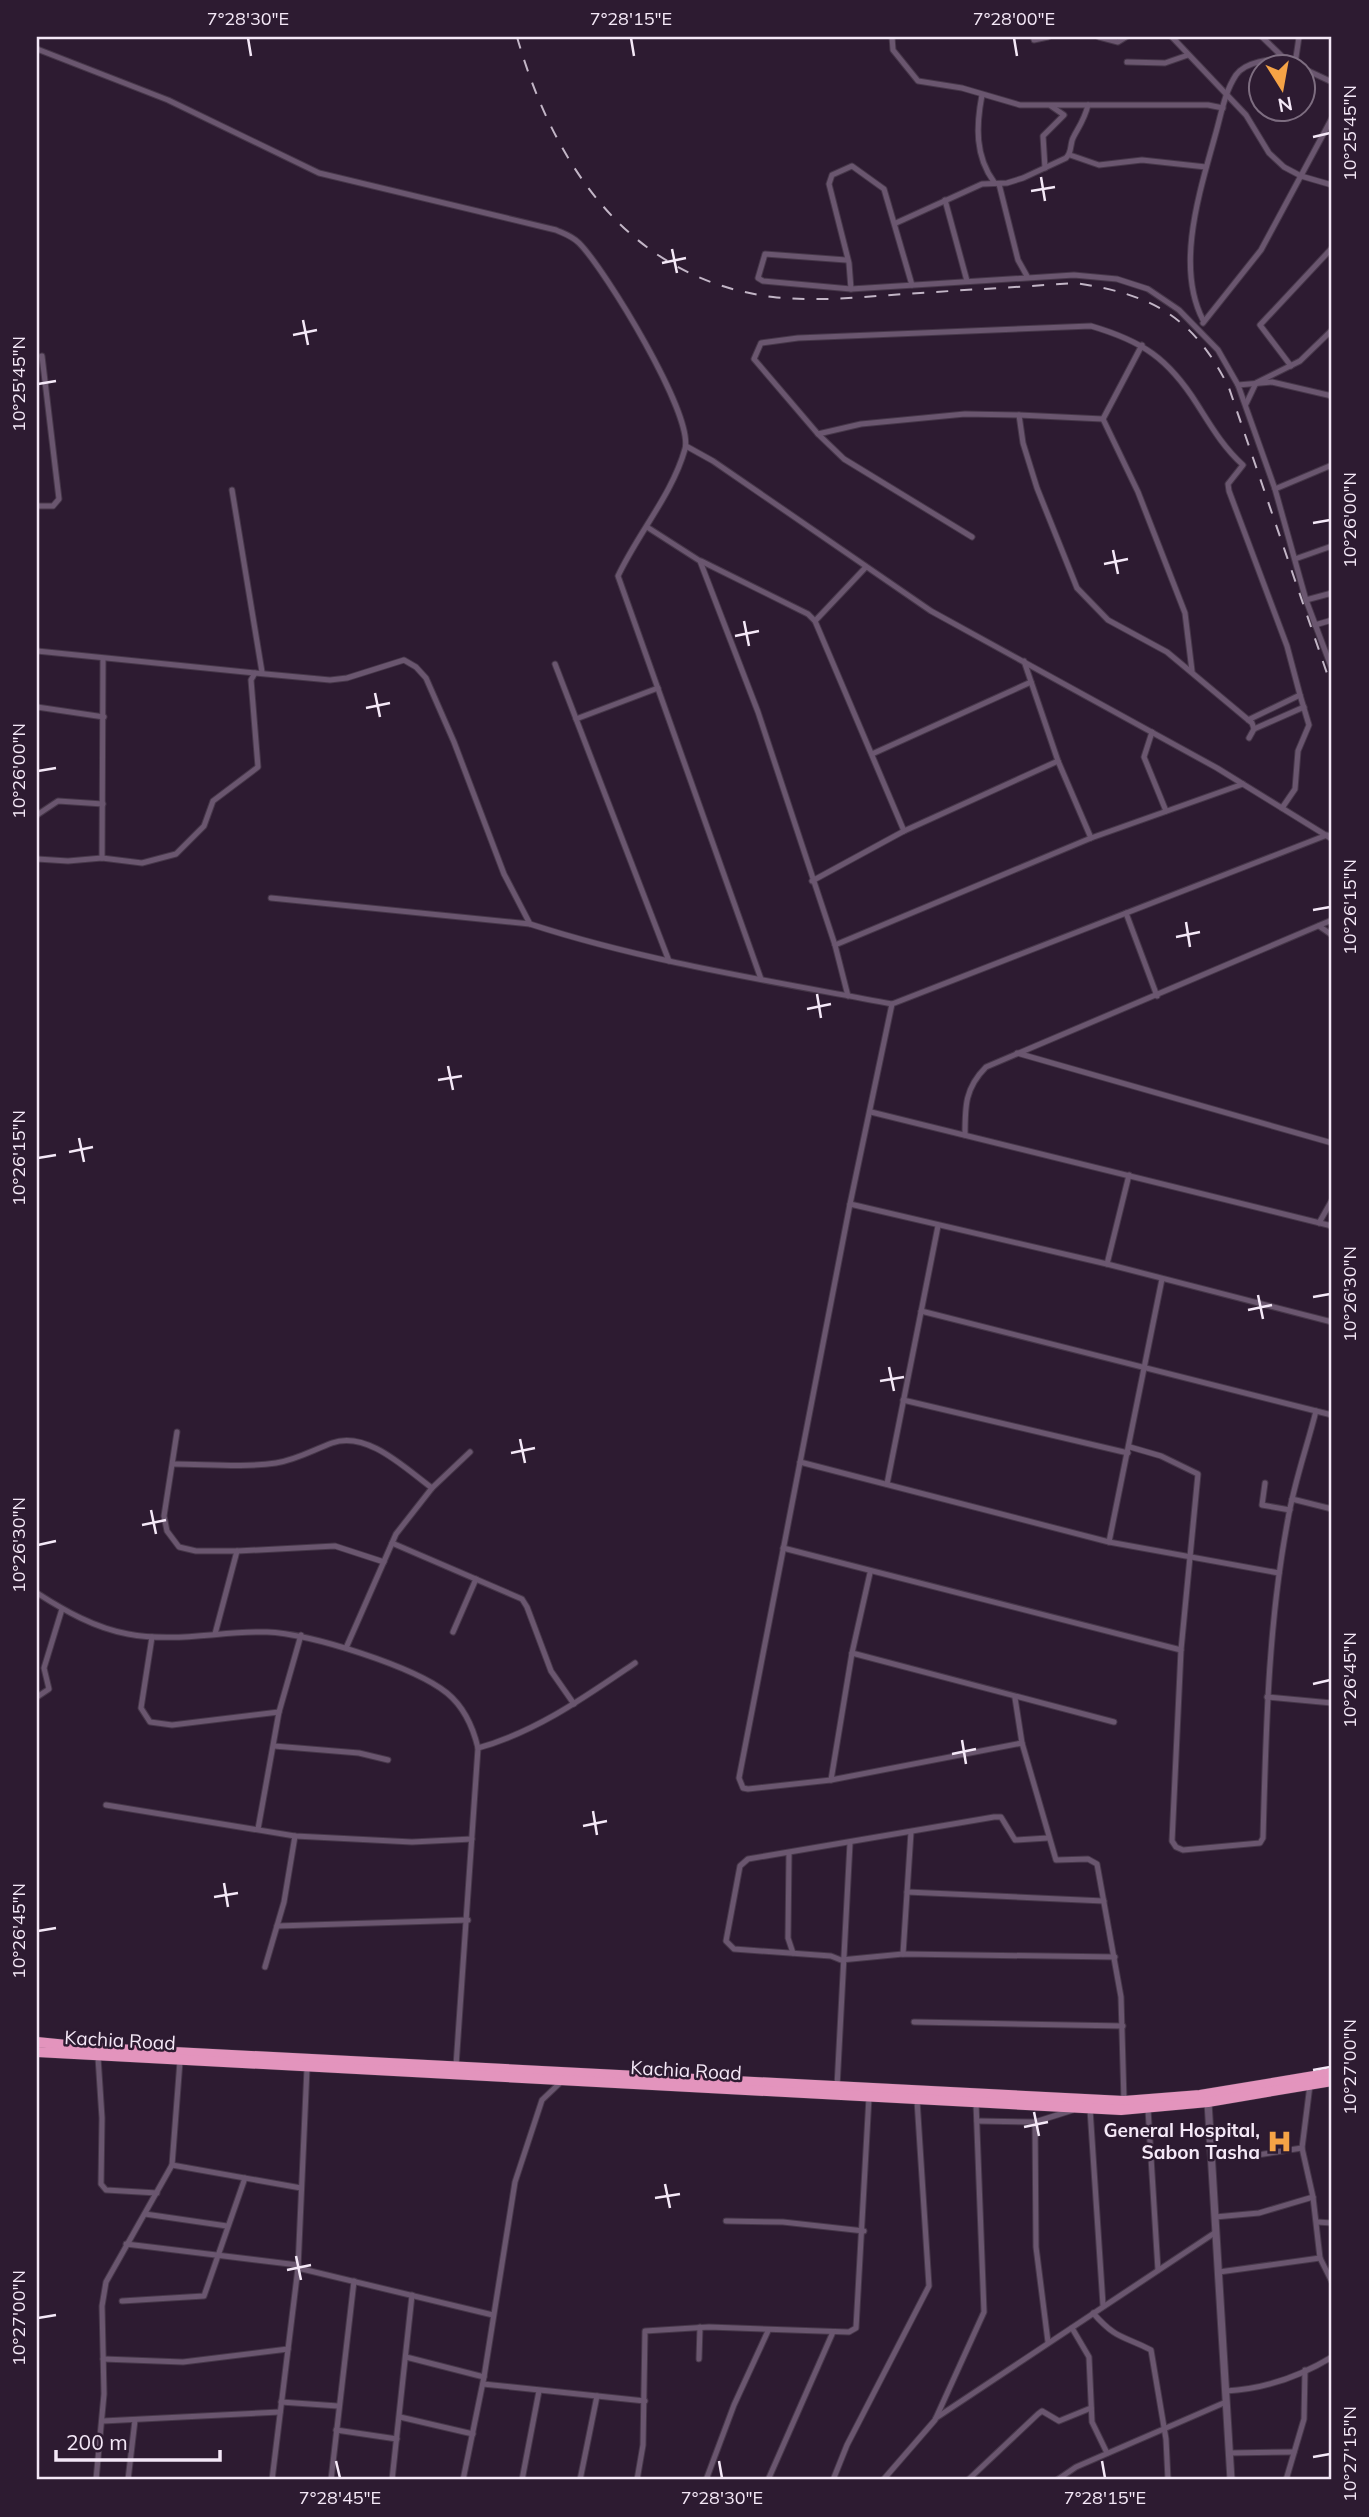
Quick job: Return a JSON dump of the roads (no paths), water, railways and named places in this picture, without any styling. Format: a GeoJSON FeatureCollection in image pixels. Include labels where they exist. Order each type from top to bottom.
{"type":"FeatureCollection","features":[{"type":"Feature","properties":{"kind":"highway","name":"Kachia Road"},"geometry":{"type":"LineString","coordinates":[[37,2042],[97,2048],[837,2087],[1061,2103],[1076,2109],[1148,2109],[1208,2102],[1332,2081]]}},
{"type":"Feature","properties":{"kind":"highway","name":"Kachia Road"},"geometry":{"type":"LineString","coordinates":[[37,2052],[180,2062],[976,2103],[1124,2101],[1199,2095],[1332,2073]]}},
{"type":"Feature","properties":{"kind":"street"},"geometry":{"type":"LineString","coordinates":[[892,37],[893,50],[918,81],[1020,105],[1223,108]]}},
{"type":"Feature","properties":{"kind":"street"},"geometry":{"type":"LineString","coordinates":[[1034,40],[1048,37]]}},
{"type":"Feature","properties":{"kind":"street"},"geometry":{"type":"LineString","coordinates":[[1099,37],[1118,42],[1126,37]]}},
{"type":"Feature","properties":{"kind":"street"},"geometry":{"type":"LineString","coordinates":[[1172,37],[1246,115],[1269,153],[1284,167],[1301,176],[1332,183]]}},
{"type":"Feature","properties":{"kind":"street"},"geometry":{"type":"LineString","coordinates":[[1262,37],[1278,52]]}},
{"type":"Feature","properties":{"kind":"street"},"geometry":{"type":"LineString","coordinates":[[37,49],[168,100],[319,173],[470,208],[571,236],[581,245],[614,292],[670,386],[686,446],[647,527],[618,576],[761,979]]}},
{"type":"Feature","properties":{"kind":"street"},"geometry":{"type":"LineString","coordinates":[[1127,62],[1165,63],[1188,55]]}},
{"type":"Feature","properties":{"kind":"street"},"geometry":{"type":"LineString","coordinates":[[1203,320],[1191,282],[1195,220],[1226,95],[1237,73],[1246,67]]}},
{"type":"Feature","properties":{"kind":"street"},"geometry":{"type":"LineString","coordinates":[[1316,74],[1332,82]]}},
{"type":"Feature","properties":{"kind":"street"},"geometry":{"type":"LineString","coordinates":[[982,95],[977,131],[980,155],[996,183],[1018,260],[1027,276]]}},
{"type":"Feature","properties":{"kind":"street"},"geometry":{"type":"LineString","coordinates":[[1045,168],[1043,136],[1064,115],[1049,105]]}},
{"type":"Feature","properties":{"kind":"street"},"geometry":{"type":"LineString","coordinates":[[1070,155],[1073,137],[1082,127],[1088,105]]}},
{"type":"Feature","properties":{"kind":"street"},"geometry":{"type":"LineString","coordinates":[[1201,329],[1203,320],[1261,250],[1332,118]]}},
{"type":"Feature","properties":{"kind":"street"},"geometry":{"type":"LineString","coordinates":[[896,223],[982,184],[996,183],[1045,168],[1070,155],[1099,164],[1142,160],[1206,167]]}},
{"type":"Feature","properties":{"kind":"street"},"geometry":{"type":"LineString","coordinates":[[851,289],[829,184],[832,175],[852,166],[884,190],[896,223],[912,285]]}},
{"type":"Feature","properties":{"kind":"street"},"geometry":{"type":"LineString","coordinates":[[945,200],[967,281]]}},
{"type":"Feature","properties":{"kind":"street"},"geometry":{"type":"LineString","coordinates":[[1291,366],[1260,325],[1332,248]]}},
{"type":"Feature","properties":{"kind":"street"},"geometry":{"type":"LineString","coordinates":[[846,260],[765,254],[758,278],[815,288],[851,289],[1027,276],[1074,275],[1117,279],[1148,289],[1201,329],[1218,350],[1246,404],[1275,489],[1306,600],[1332,669]]}},
{"type":"Feature","properties":{"kind":"street"},"geometry":{"type":"LineString","coordinates":[[972,537],[844,459],[818,434],[754,359],[761,342],[1091,326],[1130,337],[1159,356],[1176,375],[1212,431],[1243,465],[1228,484],[1228,491],[1287,646],[1309,725],[1298,751],[1295,789],[1282,808]]}},
{"type":"Feature","properties":{"kind":"street"},"geometry":{"type":"LineString","coordinates":[[1246,404],[1256,383],[1307,356],[1332,331]]}},
{"type":"Feature","properties":{"kind":"street"},"geometry":{"type":"LineString","coordinates":[[1103,419],[1142,345]]}},
{"type":"Feature","properties":{"kind":"street"},"geometry":{"type":"LineString","coordinates":[[37,506],[52,506],[59,499],[42,356]]}},
{"type":"Feature","properties":{"kind":"street"},"geometry":{"type":"LineString","coordinates":[[1238,385],[1272,382],[1332,396]]}},
{"type":"Feature","properties":{"kind":"street"},"geometry":{"type":"LineString","coordinates":[[818,434],[861,424],[965,414],[1103,419]]}},
{"type":"Feature","properties":{"kind":"street"},"geometry":{"type":"LineString","coordinates":[[1019,415],[1023,443],[1037,488],[1077,589],[1108,620],[1167,652],[1248,719],[1254,729]]}},
{"type":"Feature","properties":{"kind":"street"},"geometry":{"type":"LineString","coordinates":[[1103,419],[1138,492],[1185,613],[1192,672]]}},
{"type":"Feature","properties":{"kind":"street"},"geometry":{"type":"LineString","coordinates":[[686,446],[713,461],[931,611],[1152,732],[1330,837]]}},
{"type":"Feature","properties":{"kind":"street"},"geometry":{"type":"LineString","coordinates":[[1275,489],[1332,466]]}},
{"type":"Feature","properties":{"kind":"street"},"geometry":{"type":"LineString","coordinates":[[232,490],[259,673]]}},
{"type":"Feature","properties":{"kind":"street"},"geometry":{"type":"LineString","coordinates":[[647,527],[700,561],[808,614],[815,621],[904,831]]}},
{"type":"Feature","properties":{"kind":"street"},"geometry":{"type":"LineString","coordinates":[[1295,559],[1332,546]]}},
{"type":"Feature","properties":{"kind":"street"},"geometry":{"type":"LineString","coordinates":[[700,561],[758,712],[835,945],[848,996]]}},
{"type":"Feature","properties":{"kind":"street"},"geometry":{"type":"LineString","coordinates":[[815,621],[866,567]]}},
{"type":"Feature","properties":{"kind":"street"},"geometry":{"type":"LineString","coordinates":[[1306,600],[1332,593]]}},
{"type":"Feature","properties":{"kind":"street"},"geometry":{"type":"LineString","coordinates":[[1315,625],[1332,620]]}},
{"type":"Feature","properties":{"kind":"street"},"geometry":{"type":"LineString","coordinates":[[37,651],[330,680],[358,676],[404,660],[416,667],[426,678],[454,742],[504,874],[530,924]]}},
{"type":"Feature","properties":{"kind":"street"},"geometry":{"type":"LineString","coordinates":[[102,858],[103,659]]}},
{"type":"Feature","properties":{"kind":"street"},"geometry":{"type":"LineString","coordinates":[[1024,660],[1058,761],[1091,838]]}},
{"type":"Feature","properties":{"kind":"street"},"geometry":{"type":"LineString","coordinates":[[555,664],[627,845],[669,961]]}},
{"type":"Feature","properties":{"kind":"street"},"geometry":{"type":"LineString","coordinates":[[37,859],[68,861],[102,858],[142,863],[176,854],[204,826],[213,801],[255,772],[259,761],[251,680],[259,673]]}},
{"type":"Feature","properties":{"kind":"street"},"geometry":{"type":"LineString","coordinates":[[872,754],[1031,682]]}},
{"type":"Feature","properties":{"kind":"street"},"geometry":{"type":"LineString","coordinates":[[576,719],[658,688]]}},
{"type":"Feature","properties":{"kind":"street"},"geometry":{"type":"LineString","coordinates":[[1248,719],[1300,695]]}},
{"type":"Feature","properties":{"kind":"street"},"geometry":{"type":"LineString","coordinates":[[37,707],[104,717]]}},
{"type":"Feature","properties":{"kind":"street"},"geometry":{"type":"LineString","coordinates":[[1249,738],[1254,729],[1304,707]]}},
{"type":"Feature","properties":{"kind":"street"},"geometry":{"type":"LineString","coordinates":[[1152,732],[1144,757],[1166,811]]}},
{"type":"Feature","properties":{"kind":"street"},"geometry":{"type":"LineString","coordinates":[[812,881],[904,831],[1058,761]]}},
{"type":"Feature","properties":{"kind":"street"},"geometry":{"type":"LineString","coordinates":[[835,945],[1091,838],[1243,784]]}},
{"type":"Feature","properties":{"kind":"street"},"geometry":{"type":"LineString","coordinates":[[37,815],[58,801],[103,804]]}},
{"type":"Feature","properties":{"kind":"street"},"geometry":{"type":"LineString","coordinates":[[271,898],[530,924],[575,939],[669,961],[892,1004],[1330,837]]}},
{"type":"Feature","properties":{"kind":"street"},"geometry":{"type":"LineString","coordinates":[[1126,913],[1157,996]]}},
{"type":"Feature","properties":{"kind":"street"},"geometry":{"type":"LineString","coordinates":[[965,1135],[966,1094],[974,1079],[986,1068],[1332,920]]}},
{"type":"Feature","properties":{"kind":"street"},"geometry":{"type":"LineString","coordinates":[[1319,926],[1332,935]]}},
{"type":"Feature","properties":{"kind":"street"},"geometry":{"type":"LineString","coordinates":[[892,1004],[850,1204],[740,1784],[748,1789],[831,1780],[1022,1743]]}},
{"type":"Feature","properties":{"kind":"street"},"geometry":{"type":"LineString","coordinates":[[1017,1053],[1332,1143]]}},
{"type":"Feature","properties":{"kind":"street"},"geometry":{"type":"LineString","coordinates":[[871,1112],[1332,1226]]}},
{"type":"Feature","properties":{"kind":"street"},"geometry":{"type":"LineString","coordinates":[[1107,1265],[1129,1175]]}},
{"type":"Feature","properties":{"kind":"street"},"geometry":{"type":"LineString","coordinates":[[1319,1223],[1332,1200]]}},
{"type":"Feature","properties":{"kind":"street"},"geometry":{"type":"LineString","coordinates":[[850,1204],[1332,1322]]}},
{"type":"Feature","properties":{"kind":"street"},"geometry":{"type":"LineString","coordinates":[[887,1484],[938,1226]]}},
{"type":"Feature","properties":{"kind":"street"},"geometry":{"type":"LineString","coordinates":[[1108,1542],[1162,1279]]}},
{"type":"Feature","properties":{"kind":"street"},"geometry":{"type":"LineString","coordinates":[[921,1311],[1332,1415]]}},
{"type":"Feature","properties":{"kind":"street"},"geometry":{"type":"LineString","coordinates":[[903,1400],[1161,1456],[1198,1474],[1181,1650],[1172,1841],[1176,1847],[1184,1850],[1260,1843],[1263,1838],[1267,1697],[1279,1573],[1292,1499],[1316,1411]]}},
{"type":"Feature","properties":{"kind":"street"},"geometry":{"type":"LineString","coordinates":[[177,1432],[164,1516],[172,1541],[179,1547],[196,1552],[335,1546],[384,1562]]}},
{"type":"Feature","properties":{"kind":"street"},"geometry":{"type":"LineString","coordinates":[[173,1464],[273,1464],[349,1440],[368,1445],[432,1488]]}},
{"type":"Feature","properties":{"kind":"street"},"geometry":{"type":"LineString","coordinates":[[346,1648],[392,1543],[432,1488],[470,1452]]}},
{"type":"Feature","properties":{"kind":"street"},"geometry":{"type":"LineString","coordinates":[[800,1462],[1108,1542],[1279,1573]]}},
{"type":"Feature","properties":{"kind":"street"},"geometry":{"type":"LineString","coordinates":[[1265,1483],[1262,1505],[1290,1510]]}},
{"type":"Feature","properties":{"kind":"street"},"geometry":{"type":"LineString","coordinates":[[1292,1499],[1332,1509]]}},
{"type":"Feature","properties":{"kind":"street"},"geometry":{"type":"LineString","coordinates":[[392,1543],[514,1594],[527,1607],[551,1671],[574,1704]]}},
{"type":"Feature","properties":{"kind":"street"},"geometry":{"type":"LineString","coordinates":[[783,1548],[870,1573],[1181,1650]]}},
{"type":"Feature","properties":{"kind":"street"},"geometry":{"type":"LineString","coordinates":[[215,1634],[237,1551]]}},
{"type":"Feature","properties":{"kind":"street"},"geometry":{"type":"LineString","coordinates":[[831,1780],[852,1653],[870,1573]]}},
{"type":"Feature","properties":{"kind":"street"},"geometry":{"type":"LineString","coordinates":[[453,1632],[476,1579]]}},
{"type":"Feature","properties":{"kind":"street"},"geometry":{"type":"LineString","coordinates":[[37,1593],[62,1609],[103,1628],[152,1637],[265,1632],[301,1635],[346,1648],[444,1691],[467,1718],[478,1748],[456,2066]]}},
{"type":"Feature","properties":{"kind":"street"},"geometry":{"type":"LineString","coordinates":[[37,1697],[49,1689],[44,1668],[62,1609]]}},
{"type":"Feature","properties":{"kind":"street"},"geometry":{"type":"LineString","coordinates":[[258,1829],[279,1712],[301,1635]]}},
{"type":"Feature","properties":{"kind":"street"},"geometry":{"type":"LineString","coordinates":[[152,1637],[141,1708],[150,1722],[172,1725],[279,1712]]}},
{"type":"Feature","properties":{"kind":"street"},"geometry":{"type":"LineString","coordinates":[[852,1653],[1114,1722]]}},
{"type":"Feature","properties":{"kind":"street"},"geometry":{"type":"LineString","coordinates":[[478,1748],[523,1733],[574,1704],[635,1663]]}},
{"type":"Feature","properties":{"kind":"street"},"geometry":{"type":"LineString","coordinates":[[37,1672],[44,1668]]}},
{"type":"Feature","properties":{"kind":"street"},"geometry":{"type":"LineString","coordinates":[[1267,1697],[1332,1703]]}},
{"type":"Feature","properties":{"kind":"street"},"geometry":{"type":"LineString","coordinates":[[1015,1698],[1022,1743],[1056,1860],[1088,1859],[1097,1864],[1115,1957],[1123,2026],[1124,2101]]}},
{"type":"Feature","properties":{"kind":"street"},"geometry":{"type":"LineString","coordinates":[[274,1746],[359,1754],[388,1760]]}},
{"type":"Feature","properties":{"kind":"street"},"geometry":{"type":"LineString","coordinates":[[106,1805],[295,1836],[399,1842],[472,1839]]}},
{"type":"Feature","properties":{"kind":"street"},"geometry":{"type":"LineString","coordinates":[[1048,1838],[1015,1840],[1001,1817],[748,1859],[741,1864],[726,1941],[734,1949],[831,1956],[841,1961],[903,1954],[1115,1957]]}},
{"type":"Feature","properties":{"kind":"street"},"geometry":{"type":"LineString","coordinates":[[903,1954],[911,1832]]}},
{"type":"Feature","properties":{"kind":"street"},"geometry":{"type":"LineString","coordinates":[[265,1967],[277,1926],[295,1836]]}},
{"type":"Feature","properties":{"kind":"street"},"geometry":{"type":"LineString","coordinates":[[837,2087],[841,1961],[850,1843]]}},
{"type":"Feature","properties":{"kind":"street"},"geometry":{"type":"LineString","coordinates":[[789,1853],[788,1938],[793,1953]]}},
{"type":"Feature","properties":{"kind":"street"},"geometry":{"type":"LineString","coordinates":[[907,1892],[1104,1901]]}},
{"type":"Feature","properties":{"kind":"street"},"geometry":{"type":"LineString","coordinates":[[277,1926],[468,1920]]}},
{"type":"Feature","properties":{"kind":"street"},"geometry":{"type":"LineString","coordinates":[[914,2022],[1123,2026]]}},
{"type":"Feature","properties":{"kind":"street"},"geometry":{"type":"LineString","coordinates":[[98,2057],[102,2118],[101,2184],[106,2190],[157,2193]]}},
{"type":"Feature","properties":{"kind":"street"},"geometry":{"type":"LineString","coordinates":[[96,2480],[103,2421],[102,2306],[106,2282],[172,2165],[180,2062]]}},
{"type":"Feature","properties":{"kind":"street"},"geometry":{"type":"LineString","coordinates":[[272,2480],[298,2266],[307,2068]]}},
{"type":"Feature","properties":{"kind":"street"},"geometry":{"type":"LineString","coordinates":[[463,2480],[483,2384],[515,2182],[542,2100],[562,2081]]}},
{"type":"Feature","properties":{"kind":"street"},"geometry":{"type":"LineString","coordinates":[[1310,2085],[1302,2148],[1313,2197],[1320,2258],[1332,2282]]}},
{"type":"Feature","properties":{"kind":"street"},"geometry":{"type":"LineString","coordinates":[[636,2480],[643,2445],[645,2330],[700,2327],[833,2332],[853,2331],[858,2324],[869,2098]]}},
{"type":"Feature","properties":{"kind":"street"},"geometry":{"type":"LineString","coordinates":[[833,2480],[847,2445],[929,2286],[917,2100]]}},
{"type":"Feature","properties":{"kind":"street"},"geometry":{"type":"LineString","coordinates":[[1208,2102],[1231,2480]]}},
{"type":"Feature","properties":{"kind":"street"},"geometry":{"type":"LineString","coordinates":[[934,2420],[984,2312],[976,2103]]}},
{"type":"Feature","properties":{"kind":"street"},"geometry":{"type":"LineString","coordinates":[[977,2121],[1035,2122],[1076,2109]]}},
{"type":"Feature","properties":{"kind":"street"},"geometry":{"type":"LineString","coordinates":[[1090,2109],[1104,2305]]}},
{"type":"Feature","properties":{"kind":"street"},"geometry":{"type":"LineString","coordinates":[[1148,2109],[1158,2270]]}},
{"type":"Feature","properties":{"kind":"street"},"geometry":{"type":"LineString","coordinates":[[1035,2122],[1036,2247],[1048,2342]]}},
{"type":"Feature","properties":{"kind":"street"},"geometry":{"type":"LineString","coordinates":[[1251,2156],[1302,2148]]}},
{"type":"Feature","properties":{"kind":"street"},"geometry":{"type":"LineString","coordinates":[[172,2165],[301,2188]]}},
{"type":"Feature","properties":{"kind":"street"},"geometry":{"type":"LineString","coordinates":[[122,2301],[204,2296],[226,2226],[245,2178]]}},
{"type":"Feature","properties":{"kind":"street"},"geometry":{"type":"LineString","coordinates":[[1215,2217],[1259,2213],[1313,2197]]}},
{"type":"Feature","properties":{"kind":"street"},"geometry":{"type":"LineString","coordinates":[[145,2214],[226,2226]]}},
{"type":"Feature","properties":{"kind":"street"},"geometry":{"type":"LineString","coordinates":[[726,2221],[783,2222],[864,2231]]}},
{"type":"Feature","properties":{"kind":"street"},"geometry":{"type":"LineString","coordinates":[[1317,2222],[1332,2223]]}},
{"type":"Feature","properties":{"kind":"street"},"geometry":{"type":"LineString","coordinates":[[883,2480],[934,2420],[1216,2232]]}},
{"type":"Feature","properties":{"kind":"street"},"geometry":{"type":"LineString","coordinates":[[127,2244],[298,2266],[493,2315]]}},
{"type":"Feature","properties":{"kind":"street"},"geometry":{"type":"LineString","coordinates":[[1219,2272],[1320,2258]]}},
{"type":"Feature","properties":{"kind":"street"},"geometry":{"type":"LineString","coordinates":[[331,2480],[354,2281]]}},
{"type":"Feature","properties":{"kind":"street"},"geometry":{"type":"LineString","coordinates":[[392,2480],[412,2295]]}},
{"type":"Feature","properties":{"kind":"street"},"geometry":{"type":"LineString","coordinates":[[1093,2313],[1116,2335],[1151,2350],[1164,2429],[1168,2480]]}},
{"type":"Feature","properties":{"kind":"street"},"geometry":{"type":"LineString","coordinates":[[699,2358],[700,2327]]}},
{"type":"Feature","properties":{"kind":"street"},"geometry":{"type":"LineString","coordinates":[[1072,2328],[1089,2357],[1092,2422],[1107,2454]]}},
{"type":"Feature","properties":{"kind":"street"},"geometry":{"type":"LineString","coordinates":[[705,2480],[734,2406],[768,2331]]}},
{"type":"Feature","properties":{"kind":"street"},"geometry":{"type":"LineString","coordinates":[[768,2480],[833,2332]]}},
{"type":"Feature","properties":{"kind":"street"},"geometry":{"type":"LineString","coordinates":[[103,2359],[183,2362],[288,2349]]}},
{"type":"Feature","properties":{"kind":"street"},"geometry":{"type":"LineString","coordinates":[[406,2357],[484,2377]]}},
{"type":"Feature","properties":{"kind":"street"},"geometry":{"type":"LineString","coordinates":[[1226,2391],[1252,2389],[1330,2358],[1332,2368]]}},
{"type":"Feature","properties":{"kind":"street"},"geometry":{"type":"LineString","coordinates":[[1286,2480],[1304,2419],[1305,2370]]}},
{"type":"Feature","properties":{"kind":"street"},"geometry":{"type":"LineString","coordinates":[[483,2384],[645,2401]]}},
{"type":"Feature","properties":{"kind":"street"},"geometry":{"type":"LineString","coordinates":[[522,2480],[539,2391]]}},
{"type":"Feature","properties":{"kind":"street"},"geometry":{"type":"LineString","coordinates":[[580,2480],[597,2396]]}},
{"type":"Feature","properties":{"kind":"street"},"geometry":{"type":"LineString","coordinates":[[281,2402],[338,2406]]}},
{"type":"Feature","properties":{"kind":"street"},"geometry":{"type":"LineString","coordinates":[[1056,2480],[1107,2454],[1226,2402]]}},
{"type":"Feature","properties":{"kind":"street"},"geometry":{"type":"LineString","coordinates":[[968,2480],[1038,2414],[1046,2413],[1059,2421],[1091,2408]]}},
{"type":"Feature","properties":{"kind":"street"},"geometry":{"type":"LineString","coordinates":[[103,2421],[280,2412]]}},
{"type":"Feature","properties":{"kind":"street"},"geometry":{"type":"LineString","coordinates":[[400,2417],[473,2434]]}},
{"type":"Feature","properties":{"kind":"street"},"geometry":{"type":"LineString","coordinates":[[133,2480],[128,2480],[135,2420]]}},
{"type":"Feature","properties":{"kind":"street"},"geometry":{"type":"LineString","coordinates":[[336,2430],[397,2439]]}},
{"type":"Feature","properties":{"kind":"street"},"geometry":{"type":"LineString","coordinates":[[1229,2453],[1294,2452]]}},
{"type":"Feature","properties":{"kind":"railway"},"geometry":{"type":"LineString","coordinates":[[517,37],[552,129],[576,171],[605,208],[638,241],[677,267],[722,286],[773,297],[806,299],[1075,283],[1127,294],[1148,302],[1185,326],[1201,343],[1229,388],[1332,688]]}},
{"type":"Feature","properties":{"kind":"place","name":"General Hospital, Sabon Tasha"},"geometry":{"type":"Point","coordinates":[1280,2141]}}]}
